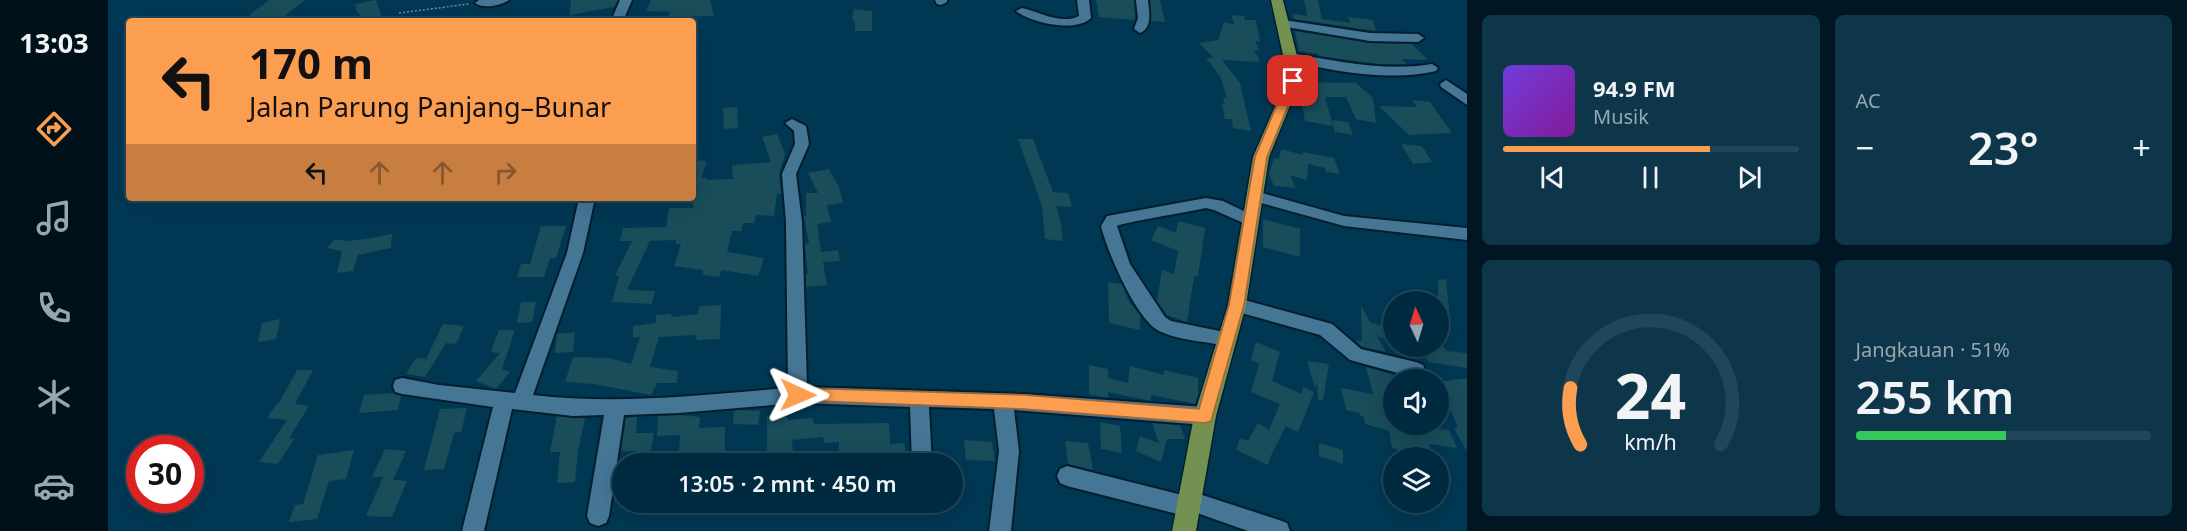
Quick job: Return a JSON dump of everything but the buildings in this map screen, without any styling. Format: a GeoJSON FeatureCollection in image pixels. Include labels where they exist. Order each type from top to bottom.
{"type":"FeatureCollection","features":[{"type":"Feature","properties":{"kind":"main road"},"geometry":{"type":"LineString","coordinates":[[1184,531],[1205,416],[1237,305],[1261,157],[1293,81],[1284,24],[1277,0]]}},
{"type":"Feature","properties":{"kind":"street"},"geometry":{"type":"LineString","coordinates":[[481,3],[503,0]]}},
{"type":"Feature","properties":{"kind":"street"},"geometry":{"type":"LineString","coordinates":[[618,18],[626,0]]}},
{"type":"Feature","properties":{"kind":"street"},"geometry":{"type":"LineString","coordinates":[[1022,11],[1067,22],[1080,21],[1085,18],[1083,0]]}},
{"type":"Feature","properties":{"kind":"street"},"geometry":{"type":"LineString","coordinates":[[1140,29],[1144,18],[1142,0]]}},
{"type":"Feature","properties":{"kind":"street"},"geometry":{"type":"LineString","coordinates":[[1284,24],[1370,37],[1418,38]]}},
{"type":"Feature","properties":{"kind":"street"},"geometry":{"type":"LineString","coordinates":[[1290,57],[1377,69],[1407,71],[1432,68]]}},
{"type":"Feature","properties":{"kind":"street"},"geometry":{"type":"LineString","coordinates":[[1446,84],[1467,101]]}},
{"type":"Feature","properties":{"kind":"street"},"geometry":{"type":"LineString","coordinates":[[792,123],[801,129],[803,136],[789,174],[795,222],[798,395]]}},
{"type":"Feature","properties":{"kind":"street"},"geometry":{"type":"LineString","coordinates":[[1256,196],[1344,220],[1467,234]]}},
{"type":"Feature","properties":{"kind":"street"},"geometry":{"type":"LineString","coordinates":[[473,531],[512,401],[575,253],[586,201]]}},
{"type":"Feature","properties":{"kind":"street"},"geometry":{"type":"LineString","coordinates":[[1228,339],[1167,327],[1159,322],[1119,258],[1109,226],[1113,220],[1123,217],[1155,214],[1206,203],[1250,221]]}},
{"type":"Feature","properties":{"kind":"street"},"geometry":{"type":"LineString","coordinates":[[1237,305],[1326,329],[1356,355],[1412,369]]}},
{"type":"Feature","properties":{"kind":"street"},"geometry":{"type":"LineString","coordinates":[[402,386],[548,407],[615,408],[798,395],[1003,402],[1205,416]]}},
{"type":"Feature","properties":{"kind":"street"},"geometry":{"type":"LineString","coordinates":[[919,398],[922,453]]}},
{"type":"Feature","properties":{"kind":"street"},"geometry":{"type":"LineString","coordinates":[[1000,531],[1009,452],[1003,402]]}},
{"type":"Feature","properties":{"kind":"street"},"geometry":{"type":"LineString","coordinates":[[598,516],[615,408]]}},
{"type":"Feature","properties":{"kind":"street"},"geometry":{"type":"LineString","coordinates":[[1068,476],[1190,504],[1279,531]]}},
{"type":"Feature","properties":{"kind":"path"},"geometry":{"type":"LineString","coordinates":[[399,13],[481,3]]}},
{"type":"Feature","properties":{"kind":"route"},"geometry":{"type":"LineString","coordinates":[[798,395],[1024,402],[1205,416],[1237,305],[1261,157],[1293,81]]}}]}
